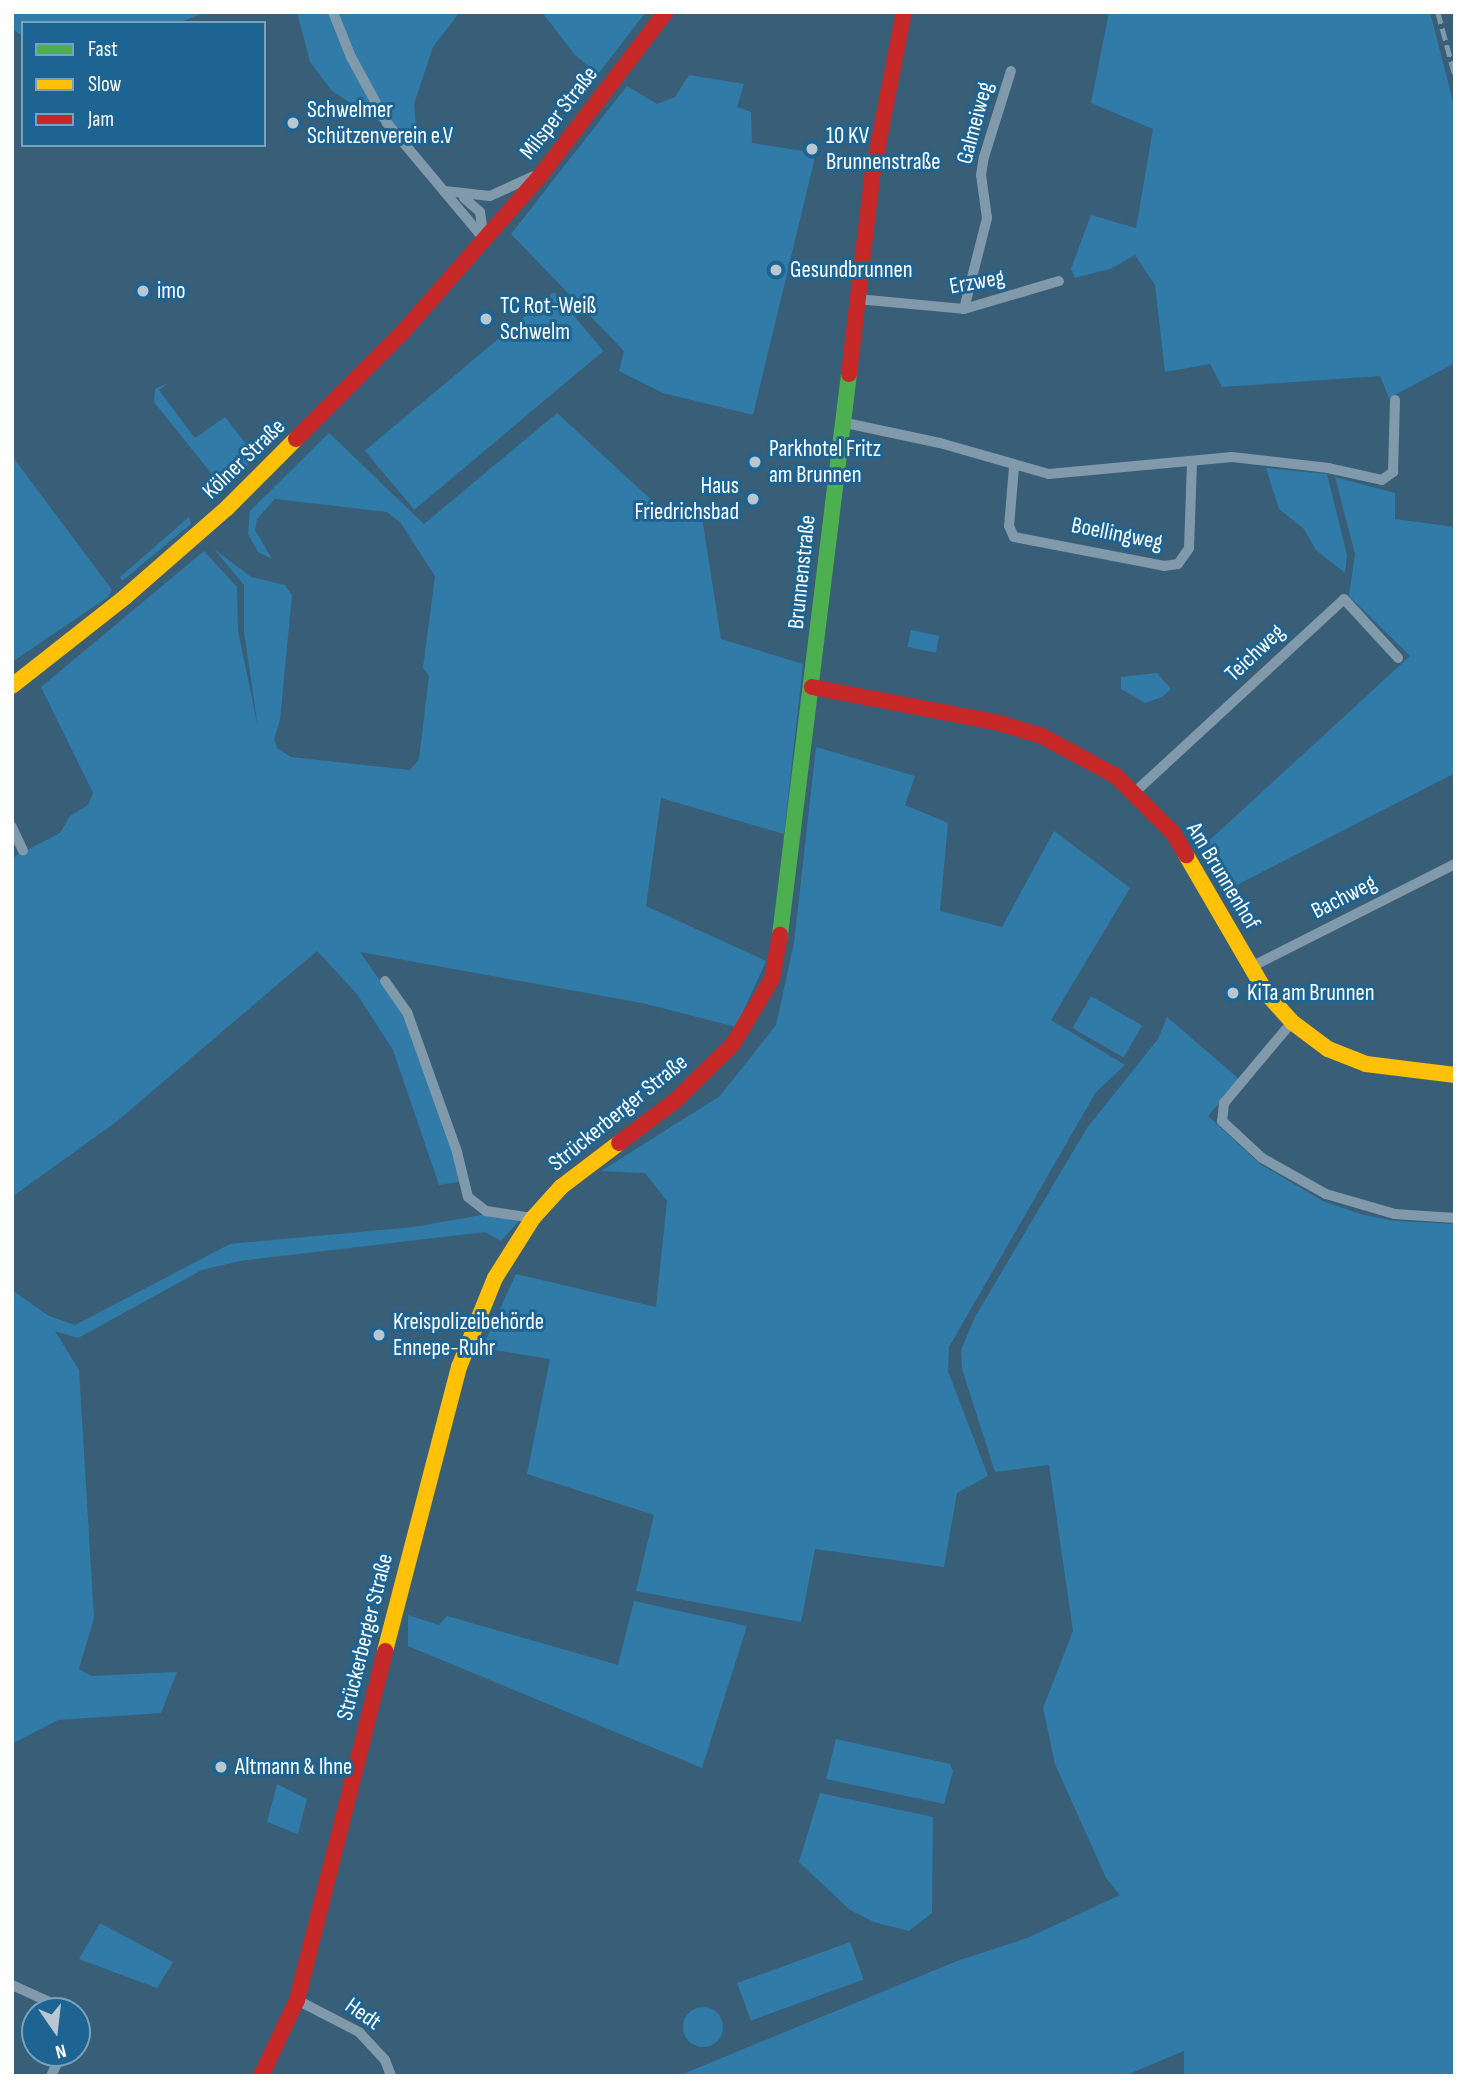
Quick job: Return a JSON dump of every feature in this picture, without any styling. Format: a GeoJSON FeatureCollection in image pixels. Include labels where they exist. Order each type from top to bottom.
{"type":"FeatureCollection","features":[{"type":"Feature","properties":{"kind":"main road","name":"Milsper Straße"},"geometry":{"type":"LineString","coordinates":[[484,239],[542,172],[666,12]]}},
{"type":"Feature","properties":{"kind":"main road","name":"Brunnenstraße"},"geometry":{"type":"LineString","coordinates":[[733,1044],[772,979],[785,908],[873,171],[904,12]]}},
{"type":"Feature","properties":{"kind":"main road","name":"Kölner Straße"},"geometry":{"type":"LineString","coordinates":[[14,683],[125,597],[240,496],[402,333],[484,239]]}},
{"type":"Feature","properties":{"kind":"main road","name":"Am Brunnenhof"},"geometry":{"type":"LineString","coordinates":[[812,687],[937,708],[1042,737],[1116,776],[1135,792],[1173,833],[1251,967],[1292,1022],[1328,1049],[1366,1064],[1419,1074],[1455,1074]]}},
{"type":"Feature","properties":{"kind":"main road","name":"Strückerberger Straße"},"geometry":{"type":"LineString","coordinates":[[261,2076],[297,2000],[459,1367],[495,1278],[533,1219],[561,1187],[676,1100],[733,1044]]}},
{"type":"Feature","properties":{"kind":"street"},"geometry":{"type":"LineString","coordinates":[[333,12],[374,103],[402,145],[445,191],[484,239]]}},
{"type":"Feature","properties":{"kind":"street","name":"Galmeiweg"},"geometry":{"type":"LineString","coordinates":[[964,309],[987,218],[983,166],[1011,71]]}},
{"type":"Feature","properties":{"kind":"street"},"geometry":{"type":"LineString","coordinates":[[445,191],[462,196],[496,195],[542,172]]}},
{"type":"Feature","properties":{"kind":"street"},"geometry":{"type":"LineString","coordinates":[[462,196],[480,212],[484,239]]}},
{"type":"Feature","properties":{"kind":"street","name":"Erzweg"},"geometry":{"type":"LineString","coordinates":[[857,299],[964,309],[1059,281]]}},
{"type":"Feature","properties":{"kind":"street"},"geometry":{"type":"LineString","coordinates":[[841,422],[940,443],[1014,467],[1049,474],[1232,457],[1278,461],[1386,480],[1393,472],[1395,400]]}},
{"type":"Feature","properties":{"kind":"street","name":"Boellingweg"},"geometry":{"type":"LineString","coordinates":[[1014,467],[1009,526],[1014,537],[1164,566],[1178,564],[1189,548],[1192,461]]}},
{"type":"Feature","properties":{"kind":"street","name":"Teichweg"},"geometry":{"type":"LineString","coordinates":[[1135,792],[1344,599],[1398,658]]}},
{"type":"Feature","properties":{"kind":"street"},"geometry":{"type":"LineString","coordinates":[[12,827],[23,851]]}},
{"type":"Feature","properties":{"kind":"street","name":"Bachweg"},"geometry":{"type":"LineString","coordinates":[[1251,967],[1455,864]]}},
{"type":"Feature","properties":{"kind":"street"},"geometry":{"type":"LineString","coordinates":[[385,981],[407,1012],[457,1152],[468,1196],[486,1211],[533,1219]]}},
{"type":"Feature","properties":{"kind":"street"},"geometry":{"type":"LineString","coordinates":[[1292,1022],[1224,1102],[1222,1121],[1262,1158],[1326,1194],[1395,1214],[1455,1218]]}},
{"type":"Feature","properties":{"kind":"street"},"geometry":{"type":"LineString","coordinates":[[12,1985],[38,1997]]}},
{"type":"Feature","properties":{"kind":"street","name":"Hedt"},"geometry":{"type":"LineString","coordinates":[[297,2000],[359,2032],[384,2060],[391,2076]]}},
{"type":"Feature","properties":{"kind":"shaded area"},"geometry":{"type":"Polygon","coordinates":[[[12,12],[207,12],[183,21],[21,21],[21,35],[12,29],[12,12]]]}},
{"type":"Feature","properties":{"kind":"shaded area"},"geometry":{"type":"Polygon","coordinates":[[[297,12],[460,12],[433,47],[414,104],[418,146],[332,91],[310,62],[297,12]]]}},
{"type":"Feature","properties":{"kind":"shaded area"},"geometry":{"type":"Polygon","coordinates":[[[542,12],[646,12],[598,74],[574,54],[542,12]]]}},
{"type":"Feature","properties":{"kind":"shaded area"},"geometry":{"type":"Polygon","coordinates":[[[1109,12],[1430,12],[1455,109],[1455,363],[1389,398],[1380,376],[1222,387],[1210,364],[1165,372],[1155,285],[1135,255],[1110,269],[1075,278],[1071,269],[1091,215],[1136,228],[1153,129],[1091,103],[1109,12]]]}},
{"type":"Feature","properties":{"kind":"shaded area"},"geometry":{"type":"Polygon","coordinates":[[[689,75],[744,84],[737,107],[751,112],[752,143],[816,153],[753,415],[663,393],[619,371],[624,351],[511,234],[627,86],[657,104],[675,97],[689,75]]]}},
{"type":"Feature","properties":{"kind":"shaded area"},"geometry":{"type":"Polygon","coordinates":[[[554,292],[603,351],[414,510],[365,451],[554,292]]]}},
{"type":"Feature","properties":{"kind":"shaded area"},"geometry":{"type":"Polygon","coordinates":[[[168,383],[159,390],[195,438],[225,417],[256,457],[235,477],[219,483],[154,402],[155,389],[168,383]]]}},
{"type":"Feature","properties":{"kind":"shaded area"},"geometry":{"type":"Polygon","coordinates":[[[557,413],[658,506],[702,517],[721,639],[803,664],[784,834],[661,798],[646,906],[766,961],[736,1027],[642,1003],[360,952],[402,1012],[463,1181],[439,1185],[393,1050],[357,994],[317,951],[116,1122],[12,1197],[12,858],[60,833],[70,816],[88,805],[93,793],[41,687],[204,551],[237,587],[238,631],[258,727],[244,632],[244,585],[214,549],[251,577],[285,585],[292,595],[280,720],[274,739],[277,748],[291,757],[410,770],[419,759],[429,676],[423,668],[435,576],[400,522],[387,512],[275,499],[257,519],[255,530],[272,559],[258,552],[248,534],[250,511],[329,433],[424,524],[557,413]]]}},
{"type":"Feature","properties":{"kind":"shaded area"},"geometry":{"type":"Polygon","coordinates":[[[12,456],[112,590],[108,597],[12,662],[12,456]]]}},
{"type":"Feature","properties":{"kind":"shaded area"},"geometry":{"type":"Polygon","coordinates":[[[1266,468],[1327,474],[1347,555],[1345,573],[1316,550],[1304,529],[1279,509],[1266,468]]]}},
{"type":"Feature","properties":{"kind":"shaded area"},"geometry":{"type":"Polygon","coordinates":[[[1335,477],[1395,493],[1395,519],[1455,527],[1455,773],[1227,890],[1200,849],[1410,656],[1349,596],[1355,554],[1335,477]]]}},
{"type":"Feature","properties":{"kind":"shaded area"},"geometry":{"type":"Polygon","coordinates":[[[189,517],[191,524],[122,581],[120,577],[189,517]]]}},
{"type":"Feature","properties":{"kind":"shaded area"},"geometry":{"type":"Polygon","coordinates":[[[911,630],[939,636],[936,653],[907,647],[911,630]]]}},
{"type":"Feature","properties":{"kind":"shaded area"},"geometry":{"type":"Polygon","coordinates":[[[1157,673],[1171,689],[1162,697],[1145,703],[1121,689],[1121,677],[1157,673]]]}},
{"type":"Feature","properties":{"kind":"shaded area"},"geometry":{"type":"Polygon","coordinates":[[[816,747],[915,776],[905,805],[948,823],[940,911],[1002,927],[1054,831],[1130,888],[1051,1020],[1125,1065],[1096,1092],[949,1347],[948,1371],[988,1476],[957,1493],[944,1567],[815,1549],[801,1622],[636,1591],[654,1515],[527,1474],[550,1359],[482,1348],[516,1274],[656,1307],[667,1201],[645,1173],[601,1171],[720,1096],[776,1025],[794,943],[816,747]]]}},
{"type":"Feature","properties":{"kind":"shaded area"},"geometry":{"type":"Polygon","coordinates":[[[1091,996],[1142,1026],[1124,1058],[1072,1028],[1091,996]]]}},
{"type":"Feature","properties":{"kind":"shaded area"},"geometry":{"type":"Polygon","coordinates":[[[1167,1017],[1239,1079],[1208,1116],[1260,1164],[1323,1201],[1360,1214],[1395,1221],[1455,1224],[1455,2076],[1184,2076],[1184,2051],[1124,2076],[678,2076],[957,1961],[1027,1938],[1120,1895],[1106,1878],[1055,1764],[1043,1708],[1073,1631],[1049,1465],[995,1472],[962,1369],[961,1350],[975,1317],[1087,1128],[1158,1039],[1167,1017]]]}},
{"type":"Feature","properties":{"kind":"shaded area"},"geometry":{"type":"Polygon","coordinates":[[[487,1214],[521,1219],[501,1241],[485,1232],[240,1261],[202,1270],[78,1338],[55,1331],[79,1370],[94,1618],[79,1669],[92,1676],[177,1672],[161,1713],[58,1720],[12,1744],[12,1290],[49,1316],[75,1325],[230,1244],[414,1227],[487,1214]]]}},
{"type":"Feature","properties":{"kind":"shaded area"},"geometry":{"type":"Polygon","coordinates":[[[634,1601],[747,1626],[702,1768],[408,1646],[408,1615],[439,1625],[447,1616],[618,1665],[634,1601]]]}},
{"type":"Feature","properties":{"kind":"shaded area"},"geometry":{"type":"Polygon","coordinates":[[[836,1739],[950,1764],[953,1771],[944,1804],[826,1779],[836,1739]]]}},
{"type":"Feature","properties":{"kind":"shaded area"},"geometry":{"type":"Polygon","coordinates":[[[277,1784],[307,1799],[298,1834],[267,1822],[277,1784]]]}},
{"type":"Feature","properties":{"kind":"shaded area"},"geometry":{"type":"Polygon","coordinates":[[[820,1793],[933,1817],[932,1913],[909,1931],[874,1922],[850,1910],[799,1862],[820,1793]]]}},
{"type":"Feature","properties":{"kind":"shaded area"},"geometry":{"type":"Polygon","coordinates":[[[100,1923],[173,1962],[157,1988],[79,1959],[100,1923]]]}},
{"type":"Feature","properties":{"kind":"shaded area"},"geometry":{"type":"Polygon","coordinates":[[[850,1942],[864,1980],[751,2021],[737,1983],[850,1942]]]}},
{"type":"Feature","properties":{"kind":"shaded area"},"geometry":{"type":"Polygon","coordinates":[[[703,2007],[717,2013],[723,2027],[717,2041],[703,2047],[689,2041],[683,2027],[689,2013],[703,2007]]]}},
{"type":"Feature","properties":{"kind":"railway"},"geometry":{"type":"LineString","coordinates":[[1438,12],[1455,75]]}},
{"type":"Feature","properties":{"kind":"traffic: fast"},"geometry":{"type":"LineString","coordinates":[[780,935],[849,374]]}},
{"type":"Feature","properties":{"kind":"traffic: slow"},"geometry":{"type":"LineString","coordinates":[[12,686],[125,597],[227,508],[296,439]]}},
{"type":"Feature","properties":{"kind":"traffic: slow"},"geometry":{"type":"LineString","coordinates":[[1186,855],[1267,994],[1292,1022],[1328,1049],[1366,1064],[1455,1075]]}},
{"type":"Feature","properties":{"kind":"traffic: slow"},"geometry":{"type":"LineString","coordinates":[[385,1651],[459,1367],[495,1278],[533,1218],[561,1187],[619,1143]]}},
{"type":"Feature","properties":{"kind":"traffic: jam"},"geometry":{"type":"LineString","coordinates":[[296,439],[402,333],[540,176],[666,12]]}},
{"type":"Feature","properties":{"kind":"traffic: jam"},"geometry":{"type":"LineString","coordinates":[[849,374],[873,171],[904,12]]}},
{"type":"Feature","properties":{"kind":"traffic: jam"},"geometry":{"type":"LineString","coordinates":[[812,687],[996,722],[1042,736],[1116,776],[1173,833],[1186,855]]}},
{"type":"Feature","properties":{"kind":"traffic: jam"},"geometry":{"type":"LineString","coordinates":[[619,1143],[676,1100],[733,1044],[772,979],[780,935]]}},
{"type":"Feature","properties":{"kind":"traffic: jam"},"geometry":{"type":"LineString","coordinates":[[261,2076],[297,2000],[385,1651]]}},
{"type":"Feature","properties":{"kind":"place","name":"Schwelmer Schützenverein e.V"},"geometry":{"type":"Point","coordinates":[293,123]}},
{"type":"Feature","properties":{"kind":"place","name":"10 KV Brunnenstraße"},"geometry":{"type":"Point","coordinates":[812,149]}},
{"type":"Feature","properties":{"kind":"place","name":"Gesundbrunnen"},"geometry":{"type":"Point","coordinates":[776,270]}},
{"type":"Feature","properties":{"kind":"place","name":"imo"},"geometry":{"type":"Point","coordinates":[143,291]}},
{"type":"Feature","properties":{"kind":"place","name":"TC Rot-Weiß Schwelm"},"geometry":{"type":"Point","coordinates":[486,319]}},
{"type":"Feature","properties":{"kind":"place","name":"Parkhotel Fritz am Brunnen"},"geometry":{"type":"Point","coordinates":[755,462]}},
{"type":"Feature","properties":{"kind":"place","name":"Haus Friedrichsbad"},"geometry":{"type":"Point","coordinates":[753,499]}},
{"type":"Feature","properties":{"kind":"place","name":"KiTa am Brunnen"},"geometry":{"type":"Point","coordinates":[1233,993]}},
{"type":"Feature","properties":{"kind":"place","name":"Kreispolizeibehörde Ennepe-Ruhr"},"geometry":{"type":"Point","coordinates":[379,1335]}},
{"type":"Feature","properties":{"kind":"place","name":"Altmann & Ihne"},"geometry":{"type":"Point","coordinates":[221,1767]}}]}
